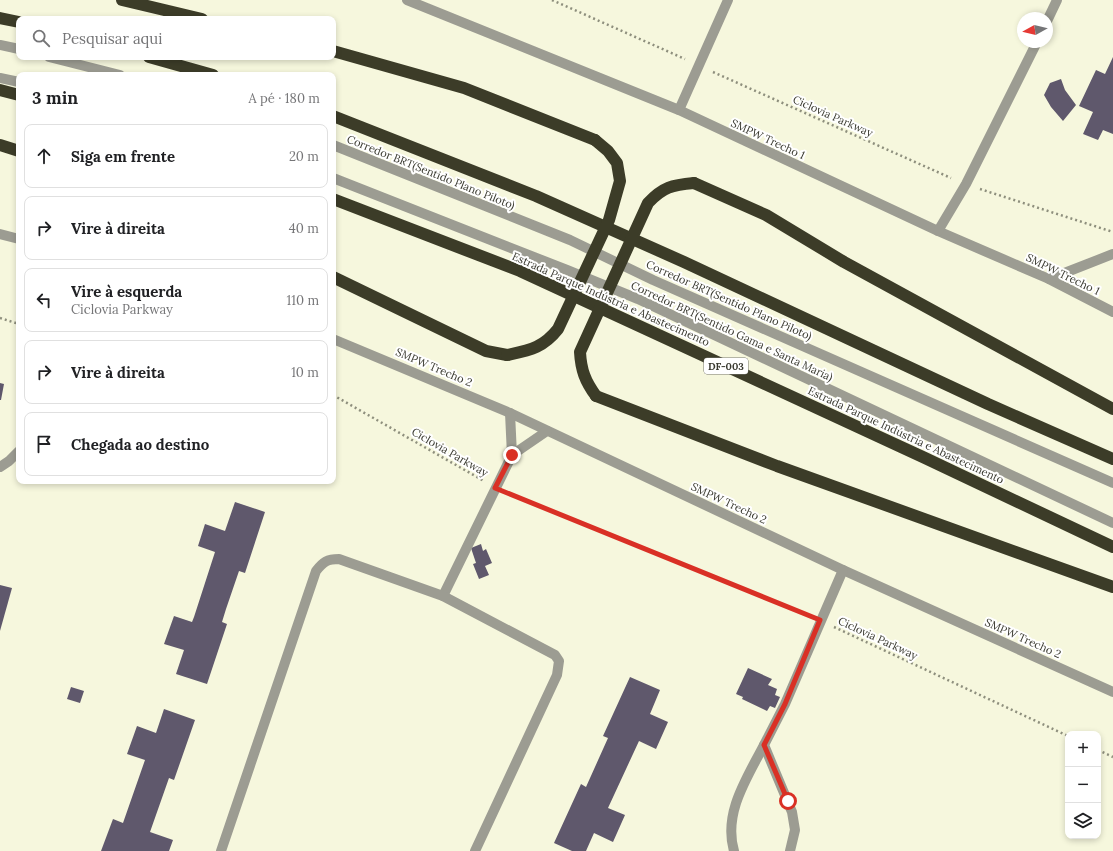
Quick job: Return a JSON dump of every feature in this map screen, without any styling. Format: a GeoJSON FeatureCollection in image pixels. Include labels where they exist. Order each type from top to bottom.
{"type":"FeatureCollection","features":[{"type":"Feature","properties":{"kind":"highway"},"geometry":{"type":"LineString","coordinates":[[122,0],[189,16]]}},
{"type":"Feature","properties":{"kind":"highway"},"geometry":{"type":"LineString","coordinates":[[0,18],[16,21]]}},
{"type":"Feature","properties":{"kind":"highway"},"geometry":{"type":"LineString","coordinates":[[336,52],[464,88],[595,140],[608,151],[617,163],[620,182],[609,220],[558,329],[550,340],[536,348],[507,355],[486,351],[336,279]]}},
{"type":"Feature","properties":{"kind":"highway"},"geometry":{"type":"LineString","coordinates":[[160,60],[202,72]]}},
{"type":"Feature","properties":{"kind":"highway"},"geometry":{"type":"LineString","coordinates":[[0,90],[16,94]]}},
{"type":"Feature","properties":{"kind":"highway"},"geometry":{"type":"LineString","coordinates":[[336,117],[536,196],[684,262],[988,404],[1113,459]]}},
{"type":"Feature","properties":{"kind":"highway"},"geometry":{"type":"LineString","coordinates":[[0,145],[16,150]]}},
{"type":"Feature","properties":{"kind":"highway"},"geometry":{"type":"LineString","coordinates":[[1113,409],[844,262],[766,215],[694,183],[674,184],[659,191],[648,203],[580,352],[581,369],[586,383],[596,396],[776,466],[1113,588]]}},
{"type":"Feature","properties":{"kind":"highway","name":"Estrada Parque Indústria e Abastecimento"},"geometry":{"type":"LineString","coordinates":[[336,200],[520,271],[926,458],[1113,547]]}},
{"type":"Feature","properties":{"kind":"street","name":"SMPW Trecho 1"},"geometry":{"type":"LineString","coordinates":[[407,0],[420,2],[679,110],[938,231],[1049,279],[1113,312]]}},
{"type":"Feature","properties":{"kind":"street"},"geometry":{"type":"LineString","coordinates":[[679,110],[728,0]]}},
{"type":"Feature","properties":{"kind":"street"},"geometry":{"type":"LineString","coordinates":[[1051,12],[1057,0]]}},
{"type":"Feature","properties":{"kind":"street"},"geometry":{"type":"LineString","coordinates":[[0,44],[16,48]]}},
{"type":"Feature","properties":{"kind":"street"},"geometry":{"type":"LineString","coordinates":[[938,231],[966,184],[1034,48]]}},
{"type":"Feature","properties":{"kind":"street"},"geometry":{"type":"LineString","coordinates":[[61,60],[108,72]]}},
{"type":"Feature","properties":{"kind":"street"},"geometry":{"type":"LineString","coordinates":[[0,78],[16,81]]}},
{"type":"Feature","properties":{"kind":"street","name":"Corredor BRT(Sentido Plano Piloto)"},"geometry":{"type":"LineString","coordinates":[[336,146],[570,240],[653,280],[1113,483]]}},
{"type":"Feature","properties":{"kind":"street","name":"Corredor BRT(Sentido Gama e Santa Maria)"},"geometry":{"type":"LineString","coordinates":[[336,179],[638,299],[1113,523]]}},
{"type":"Feature","properties":{"kind":"street"},"geometry":{"type":"LineString","coordinates":[[0,234],[16,237]]}},
{"type":"Feature","properties":{"kind":"street"},"geometry":{"type":"LineString","coordinates":[[1049,279],[1113,254]]}},
{"type":"Feature","properties":{"kind":"street","name":"SMPW Trecho 2"},"geometry":{"type":"LineString","coordinates":[[336,339],[510,413],[843,570],[1113,692]]}},
{"type":"Feature","properties":{"kind":"street"},"geometry":{"type":"LineString","coordinates":[[510,413],[512,455]]}},
{"type":"Feature","properties":{"kind":"street"},"geometry":{"type":"LineString","coordinates":[[442,596],[512,455],[547,430]]}},
{"type":"Feature","properties":{"kind":"street"},"geometry":{"type":"LineString","coordinates":[[0,467],[16,454]]}},
{"type":"Feature","properties":{"kind":"street"},"geometry":{"type":"LineString","coordinates":[[221,851],[316,572],[321,564],[329,559],[339,559],[442,596],[555,655],[559,661],[557,675],[475,851]]}},
{"type":"Feature","properties":{"kind":"street"},"geometry":{"type":"LineString","coordinates":[[734,851],[730,839],[731,818],[738,797],[785,704],[820,620],[843,570]]}},
{"type":"Feature","properties":{"kind":"street"},"geometry":{"type":"LineString","coordinates":[[764,745],[792,812],[795,830],[790,851]]}},
{"type":"Feature","properties":{"kind":"path"},"geometry":{"type":"LineString","coordinates":[[552,0],[690,62]]}},
{"type":"Feature","properties":{"kind":"path","name":"Ciclovia Parkway"},"geometry":{"type":"LineString","coordinates":[[712,71],[966,184],[1113,232]]}},
{"type":"Feature","properties":{"kind":"path"},"geometry":{"type":"LineString","coordinates":[[0,318],[16,323]]}},
{"type":"Feature","properties":{"kind":"path","name":"Ciclovia Parkway"},"geometry":{"type":"LineString","coordinates":[[336,397],[495,488],[820,620],[1065,735]]}},
{"type":"Feature","properties":{"kind":"path"},"geometry":{"type":"LineString","coordinates":[[1101,751],[1113,757]]}},
{"type":"Feature","properties":{"kind":"building"},"geometry":{"type":"Polygon","coordinates":[[[1113,57],[1113,134],[1103,130],[1098,140],[1083,134],[1093,112],[1079,106],[1096,70],[1105,74],[1113,57]]]}},
{"type":"Feature","properties":{"kind":"building"},"geometry":{"type":"Polygon","coordinates":[[[1061,79],[1065,90],[1076,105],[1063,121],[1051,107],[1044,95],[1050,83],[1061,79]]]}},
{"type":"Feature","properties":{"kind":"building"},"geometry":{"type":"Polygon","coordinates":[[[0,383],[4,384],[1,400],[0,400],[0,383]]]}},
{"type":"Feature","properties":{"kind":"building"},"geometry":{"type":"Polygon","coordinates":[[[235,502],[265,512],[245,573],[239,571],[226,609],[222,622],[227,624],[207,684],[176,674],[184,650],[164,644],[174,616],[192,622],[194,617],[215,552],[198,546],[205,524],[225,531],[235,502]]]}},
{"type":"Feature","properties":{"kind":"building"},"geometry":{"type":"Polygon","coordinates":[[[481,544],[483,551],[486,549],[492,563],[485,566],[489,575],[479,579],[473,564],[476,563],[471,548],[481,544]]]}},
{"type":"Feature","properties":{"kind":"building"},"geometry":{"type":"Polygon","coordinates":[[[0,585],[12,588],[0,631],[0,585]]]}},
{"type":"Feature","properties":{"kind":"building"},"geometry":{"type":"Polygon","coordinates":[[[748,668],[772,679],[768,685],[777,689],[775,695],[780,697],[775,708],[770,706],[767,711],[742,699],[743,697],[736,694],[748,668]]]}},
{"type":"Feature","properties":{"kind":"building"},"geometry":{"type":"Polygon","coordinates":[[[630,677],[660,690],[650,714],[668,722],[656,749],[639,741],[608,808],[625,815],[613,842],[594,833],[586,851],[572,851],[554,843],[581,784],[586,787],[608,738],[603,736],[630,677]]]}},
{"type":"Feature","properties":{"kind":"building"},"geometry":{"type":"Polygon","coordinates":[[[71,687],[84,691],[80,703],[67,699],[71,687]]]}},
{"type":"Feature","properties":{"kind":"building"},"geometry":{"type":"Polygon","coordinates":[[[164,709],[195,720],[174,780],[169,778],[150,832],[173,840],[169,851],[101,851],[113,819],[123,823],[145,760],[127,754],[137,726],[156,733],[164,709]]]}},
{"type":"Feature","properties":{"kind":"route"},"geometry":{"type":"LineString","coordinates":[[512,455],[495,488],[820,620],[785,704],[764,745],[788,801]]}}]}
